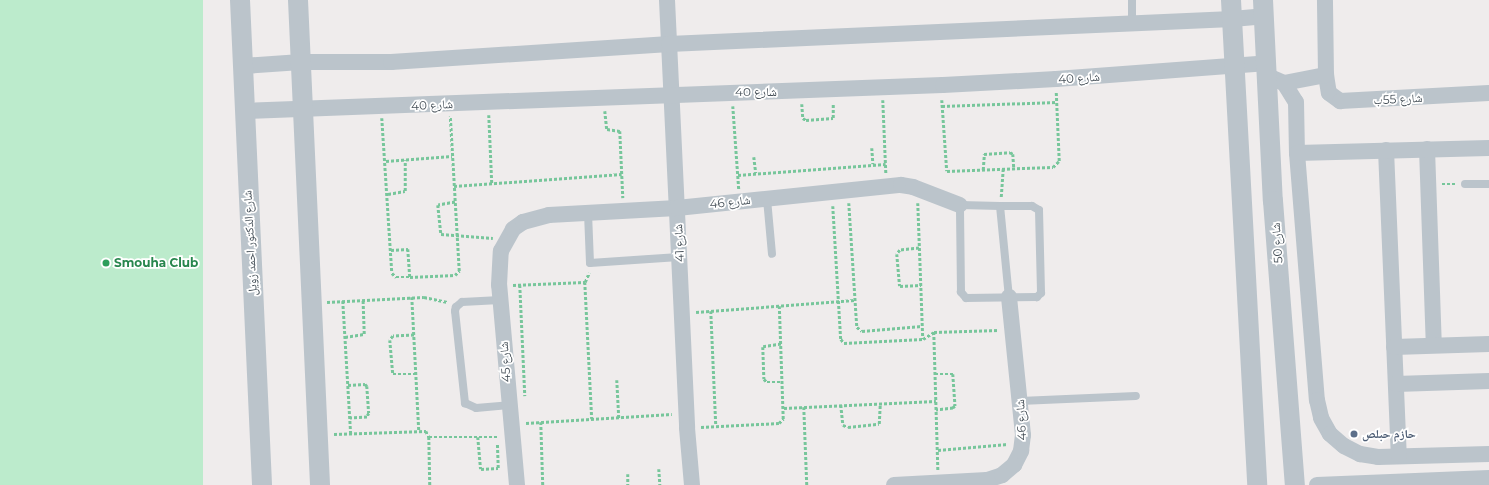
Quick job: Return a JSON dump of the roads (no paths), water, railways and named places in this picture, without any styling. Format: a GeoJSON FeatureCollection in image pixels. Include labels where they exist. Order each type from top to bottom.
{"type":"FeatureCollection","features":[{"type":"Feature","properties":{"kind":"street","name":"شارع الدكتور احمد زويل"},"geometry":{"type":"LineString","coordinates":[[240,0],[262,485]]}},
{"type":"Feature","properties":{"kind":"street"},"geometry":{"type":"LineString","coordinates":[[298,0],[320,485]]}},
{"type":"Feature","properties":{"kind":"street","name":"شارع 41"},"geometry":{"type":"LineString","coordinates":[[667,0],[687,421],[692,485]]}},
{"type":"Feature","properties":{"kind":"street","name":"شارع 55ب"},"geometry":{"type":"LineString","coordinates":[[1325,0],[1326,75],[1329,93],[1340,101],[1489,93]]}},
{"type":"Feature","properties":{"kind":"street"},"geometry":{"type":"LineString","coordinates":[[243,66],[301,62],[391,62],[669,44],[1132,24],[1231,10],[1264,8]]}},
{"type":"Feature","properties":{"kind":"street","name":"شارع 50"},"geometry":{"type":"LineString","coordinates":[[1264,8],[1273,74],[1274,202],[1295,485]]}},
{"type":"Feature","properties":{"kind":"street"},"geometry":{"type":"LineString","coordinates":[[1231,10],[1257,485]]}},
{"type":"Feature","properties":{"kind":"street","name":"شارع 40"},"geometry":{"type":"LineString","coordinates":[[244,111],[303,108],[381,108],[450,104],[492,111],[671,95],[732,92],[800,92],[1056,80],[1235,65],[1273,74],[1326,75]]}},
{"type":"Feature","properties":{"kind":"street"},"geometry":{"type":"LineString","coordinates":[[1273,74],[1296,102],[1297,153],[1317,400],[1321,418],[1330,434],[1344,446],[1360,454],[1399,456],[1489,454]]}},
{"type":"Feature","properties":{"kind":"street"},"geometry":{"type":"LineString","coordinates":[[1297,153],[1489,148]]}},
{"type":"Feature","properties":{"kind":"street"},"geometry":{"type":"LineString","coordinates":[[1427,149],[1434,345]]}},
{"type":"Feature","properties":{"kind":"street"},"geometry":{"type":"LineString","coordinates":[[1386,150],[1399,456]]}},
{"type":"Feature","properties":{"kind":"street","name":"شارع 46"},"geometry":{"type":"LineString","coordinates":[[506,239],[522,222],[534,217],[624,210],[677,208],[900,185],[917,189],[960,206]]}},
{"type":"Feature","properties":{"kind":"street","name":"شارع 45"},"geometry":{"type":"LineString","coordinates":[[506,239],[501,251],[500,292],[508,405],[506,432],[516,483]]}},
{"type":"Feature","properties":{"kind":"street","name":"شارع 46"},"geometry":{"type":"LineString","coordinates":[[894,485],[987,480],[1002,475],[1014,465],[1022,442],[1020,401],[1009,298]]}},
{"type":"Feature","properties":{"kind":"street"},"geometry":{"type":"LineString","coordinates":[[1394,347],[1489,344]]}},
{"type":"Feature","properties":{"kind":"street"},"geometry":{"type":"LineString","coordinates":[[1396,384],[1489,381]]}},
{"type":"Feature","properties":{"kind":"street"},"geometry":{"type":"LineString","coordinates":[[1317,485],[1489,478]]}},
{"type":"Feature","properties":{"kind":"lane"},"geometry":{"type":"LineString","coordinates":[[1132,0],[1132,24]]}},
{"type":"Feature","properties":{"kind":"lane"},"geometry":{"type":"LineString","coordinates":[[1465,184],[1489,184]]}},
{"type":"Feature","properties":{"kind":"lane"},"geometry":{"type":"LineString","coordinates":[[767,199],[772,254]]}},
{"type":"Feature","properties":{"kind":"lane"},"geometry":{"type":"LineString","coordinates":[[960,206],[1000,206],[1034,206],[1040,212],[1041,293],[1037,297],[966,298],[962,296],[960,206]]}},
{"type":"Feature","properties":{"kind":"lane"},"geometry":{"type":"LineString","coordinates":[[1000,206],[1009,298]]}},
{"type":"Feature","properties":{"kind":"lane"},"geometry":{"type":"LineString","coordinates":[[588,213],[590,263],[679,257]]}},
{"type":"Feature","properties":{"kind":"lane"},"geometry":{"type":"LineString","coordinates":[[500,292],[462,302],[456,307],[463,400],[468,406],[476,408],[508,405]]}},
{"type":"Feature","properties":{"kind":"lane"},"geometry":{"type":"LineString","coordinates":[[1020,401],[1136,396]]}},
{"type":"Feature","properties":{"kind":"place","name":"Smouha Club"},"geometry":{"type":"Point","coordinates":[106,263]}},
{"type":"Feature","properties":{"kind":"place","name":"حازم حبلص"},"geometry":{"type":"Point","coordinates":[1354,434]}}]}
